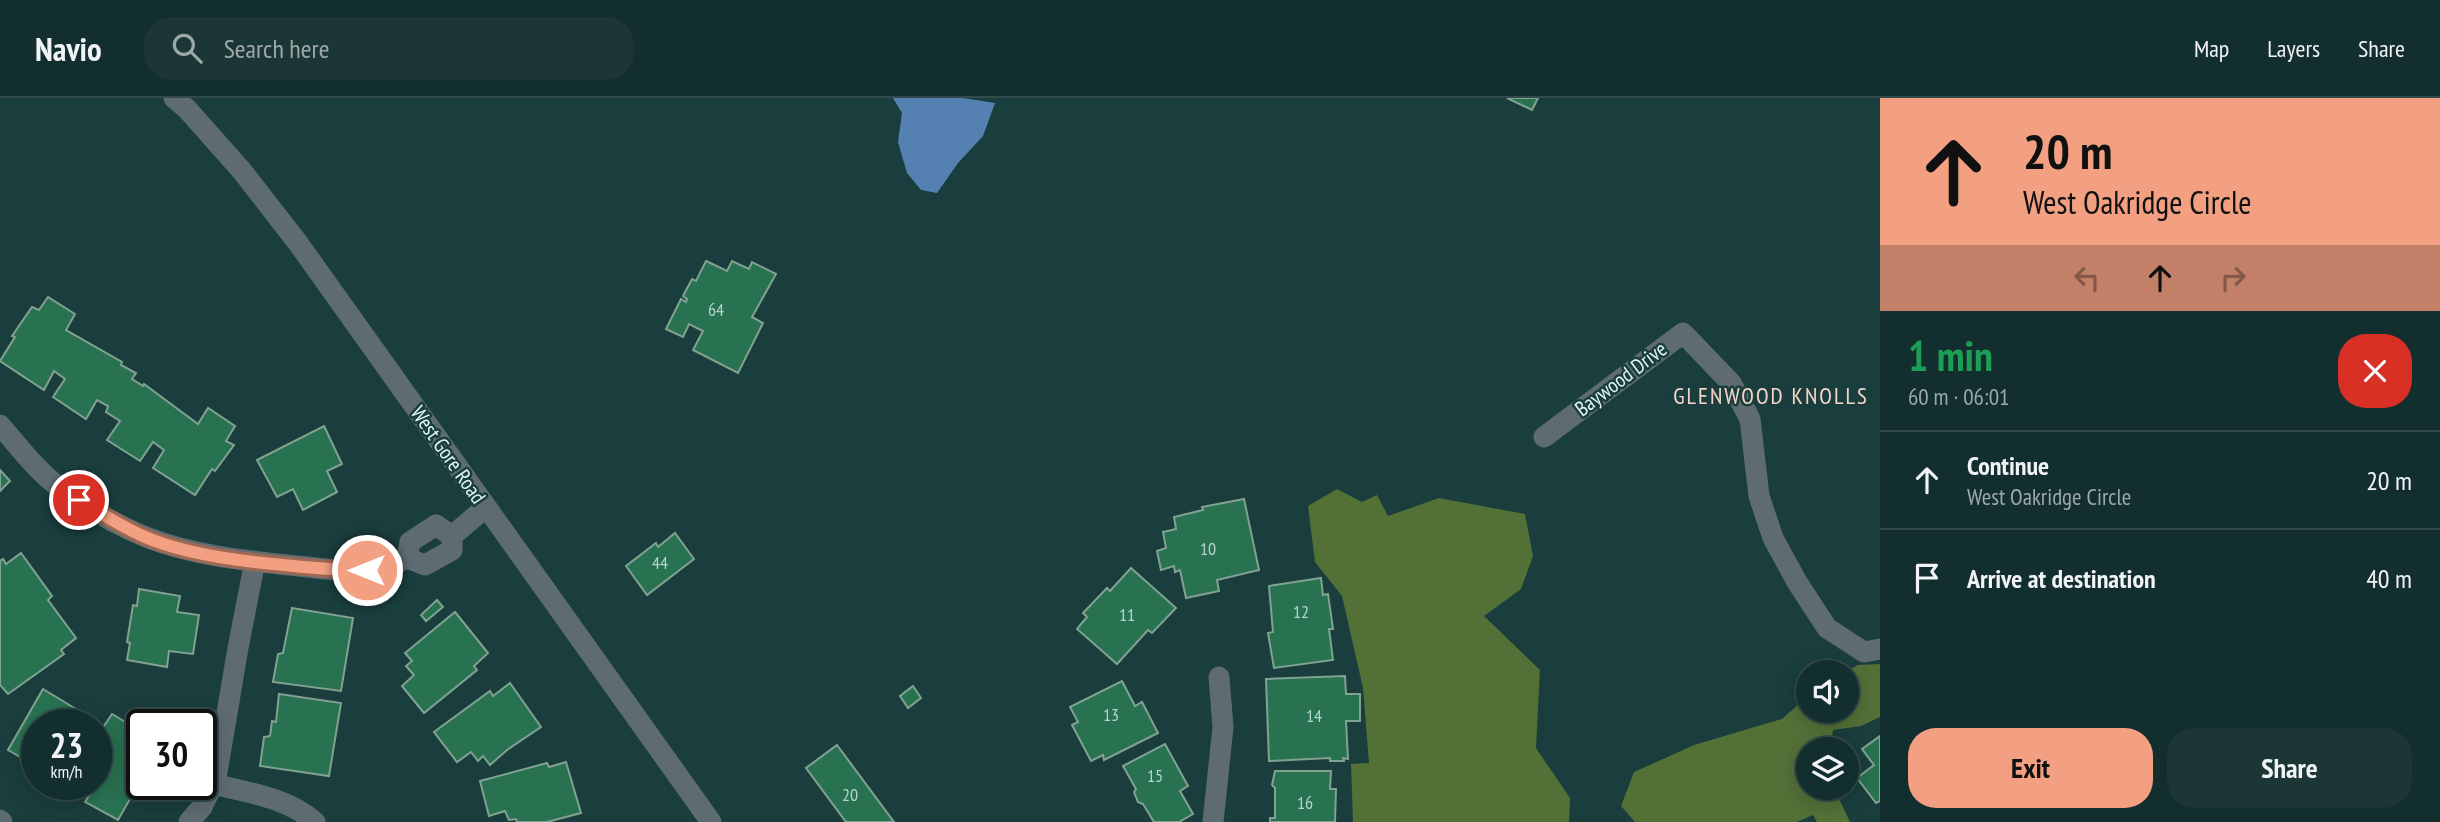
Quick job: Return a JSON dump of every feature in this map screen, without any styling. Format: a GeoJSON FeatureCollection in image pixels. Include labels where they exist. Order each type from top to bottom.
{"type":"FeatureCollection","features":[{"type":"Feature","properties":{"kind":"street","name":"West Gore Road"},"geometry":{"type":"LineString","coordinates":[[174,98],[242,171],[286,226],[711,822]]}},
{"type":"Feature","properties":{"kind":"street","name":"Baywood Drive"},"geometry":{"type":"LineString","coordinates":[[1544,437],[1683,333],[1731,383],[1750,419],[1759,496],[1773,538],[1797,582],[1827,628],[1864,652],[1880,649]]}},
{"type":"Feature","properties":{"kind":"street"},"geometry":{"type":"LineString","coordinates":[[0,425],[57,486],[103,515],[145,537],[175,547],[255,561],[352,571],[393,566],[407,558],[410,542],[436,525],[452,536],[485,508]]}},
{"type":"Feature","properties":{"kind":"street"},"geometry":{"type":"LineString","coordinates":[[217,772],[237,648],[255,561]]}},
{"type":"Feature","properties":{"kind":"street"},"geometry":{"type":"LineString","coordinates":[[1213,822],[1223,727],[1219,677]]}},
{"type":"Feature","properties":{"kind":"street"},"geometry":{"type":"LineString","coordinates":[[217,785],[278,802],[298,810],[315,822]]}},
{"type":"Feature","properties":{"kind":"street"},"geometry":{"type":"LineString","coordinates":[[189,822],[205,800]]}},
{"type":"Feature","properties":{"kind":"green space"},"geometry":{"type":"Polygon","coordinates":[[[1337,489],[1362,502],[1377,495],[1388,516],[1439,498],[1525,514],[1533,556],[1521,589],[1484,616],[1540,670],[1536,748],[1570,798],[1569,822],[1353,822],[1351,764],[1369,763],[1363,688],[1342,596],[1315,562],[1308,506],[1337,489]]]}},
{"type":"Feature","properties":{"kind":"green space"},"geometry":{"type":"Polygon","coordinates":[[[1880,664],[1880,717],[1861,726],[1833,730],[1832,737],[1796,737],[1796,800],[1840,800],[1850,822],[1817,822],[1813,815],[1797,822],[1635,822],[1621,806],[1634,772],[1694,745],[1782,719],[1796,707],[1796,723],[1859,723],[1859,665],[1880,664]]]}},
{"type":"Feature","properties":{"kind":"water"},"geometry":{"type":"Polygon","coordinates":[[[893,98],[963,98],[995,103],[983,136],[958,163],[937,193],[921,190],[907,173],[898,142],[902,113],[893,98]]]}},
{"type":"Feature","properties":{"kind":"building"},"geometry":{"type":"Polygon","coordinates":[[[1507,98],[1538,98],[1532,110],[1507,98]]]}},
{"type":"Feature","properties":{"kind":"building"},"geometry":{"type":"Polygon","coordinates":[[[706,261],[727,271],[732,261],[749,269],[752,262],[776,274],[752,317],[763,323],[738,373],[693,350],[703,331],[689,324],[683,337],[666,329],[681,299],[686,302],[687,299],[683,296],[692,279],[696,281],[706,261]]]}},
{"type":"Feature","properties":{"kind":"building"},"geometry":{"type":"Polygon","coordinates":[[[48,297],[75,314],[66,330],[122,362],[121,365],[136,373],[132,379],[143,386],[144,384],[198,424],[208,408],[235,426],[226,441],[234,445],[215,471],[212,469],[195,495],[153,468],[164,450],[153,442],[140,461],[107,440],[120,421],[106,412],[108,406],[97,400],[86,419],[53,397],[65,379],[54,371],[44,390],[0,361],[15,337],[12,336],[32,307],[39,310],[48,297]]]}},
{"type":"Feature","properties":{"kind":"building"},"geometry":{"type":"Polygon","coordinates":[[[324,426],[342,464],[327,471],[337,492],[303,510],[293,489],[277,497],[257,460],[324,426]]]}},
{"type":"Feature","properties":{"kind":"building"},"geometry":{"type":"Polygon","coordinates":[[[0,470],[10,481],[0,491],[0,470]]]}},
{"type":"Feature","properties":{"kind":"building"},"geometry":{"type":"Polygon","coordinates":[[[1244,499],[1259,570],[1217,580],[1219,591],[1186,598],[1180,570],[1175,572],[1174,566],[1161,570],[1157,551],[1166,548],[1163,532],[1176,529],[1174,517],[1203,510],[1202,507],[1244,499]]]}},
{"type":"Feature","properties":{"kind":"building"},"geometry":{"type":"Polygon","coordinates":[[[675,533],[694,559],[647,595],[626,566],[656,543],[658,547],[675,533]]]}},
{"type":"Feature","properties":{"kind":"building"},"geometry":{"type":"Polygon","coordinates":[[[21,553],[52,596],[48,600],[76,638],[61,650],[64,654],[8,694],[0,685],[0,561],[3,559],[6,564],[21,553]]]}},
{"type":"Feature","properties":{"kind":"building"},"geometry":{"type":"Polygon","coordinates":[[[1131,568],[1176,608],[1152,633],[1148,630],[1117,664],[1077,629],[1087,617],[1083,613],[1107,588],[1110,591],[1131,568]]]}},
{"type":"Feature","properties":{"kind":"building"},"geometry":{"type":"Polygon","coordinates":[[[1321,578],[1323,595],[1328,594],[1333,629],[1329,629],[1333,660],[1274,668],[1268,633],[1273,632],[1269,586],[1321,578]]]}},
{"type":"Feature","properties":{"kind":"building"},"geometry":{"type":"Polygon","coordinates":[[[139,589],[180,596],[177,612],[199,615],[193,654],[169,651],[167,667],[127,660],[133,605],[137,606],[139,589]]]}},
{"type":"Feature","properties":{"kind":"building"},"geometry":{"type":"Polygon","coordinates":[[[437,600],[443,607],[426,621],[421,615],[437,600]]]}},
{"type":"Feature","properties":{"kind":"building"},"geometry":{"type":"Polygon","coordinates":[[[292,608],[353,618],[341,691],[273,682],[278,654],[283,653],[292,608]]]}},
{"type":"Feature","properties":{"kind":"building"},"geometry":{"type":"Polygon","coordinates":[[[455,612],[488,653],[474,666],[477,670],[424,713],[402,686],[414,675],[406,666],[412,661],[405,653],[455,612]]]}},
{"type":"Feature","properties":{"kind":"building"},"geometry":{"type":"Polygon","coordinates":[[[1345,676],[1346,694],[1360,694],[1360,721],[1346,721],[1348,759],[1269,761],[1266,679],[1345,676]]]}},
{"type":"Feature","properties":{"kind":"building"},"geometry":{"type":"Polygon","coordinates":[[[1122,681],[1135,706],[1142,702],[1158,733],[1104,760],[1103,755],[1091,761],[1072,725],[1078,722],[1070,707],[1122,681]]]}},
{"type":"Feature","properties":{"kind":"building"},"geometry":{"type":"Polygon","coordinates":[[[510,683],[541,727],[490,765],[483,756],[478,761],[471,752],[457,762],[434,732],[490,691],[493,696],[510,683]]]}},
{"type":"Feature","properties":{"kind":"building"},"geometry":{"type":"Polygon","coordinates":[[[913,686],[921,698],[908,708],[900,696],[913,686]]]}},
{"type":"Feature","properties":{"kind":"building"},"geometry":{"type":"Polygon","coordinates":[[[43,689],[76,709],[32,709],[43,689]]]}},
{"type":"Feature","properties":{"kind":"building"},"geometry":{"type":"Polygon","coordinates":[[[279,694],[341,703],[329,776],[260,766],[264,737],[270,736],[272,721],[276,722],[279,694]]]}},
{"type":"Feature","properties":{"kind":"building"},"geometry":{"type":"Polygon","coordinates":[[[112,714],[126,722],[126,800],[129,800],[118,820],[85,802],[112,800],[112,714]]]}},
{"type":"Feature","properties":{"kind":"building"},"geometry":{"type":"Polygon","coordinates":[[[21,727],[21,758],[8,750],[21,727]]]}},
{"type":"Feature","properties":{"kind":"building"},"geometry":{"type":"Polygon","coordinates":[[[1880,736],[1880,801],[1876,803],[1859,781],[1859,776],[1874,765],[1862,749],[1880,736]]]}},
{"type":"Feature","properties":{"kind":"building"},"geometry":{"type":"Polygon","coordinates":[[[1165,744],[1188,786],[1180,791],[1193,814],[1179,822],[1154,822],[1143,804],[1138,802],[1134,792],[1136,789],[1123,766],[1165,744]]]}},
{"type":"Feature","properties":{"kind":"building"},"geometry":{"type":"Polygon","coordinates":[[[837,745],[894,822],[846,822],[806,768],[837,745]]]}},
{"type":"Feature","properties":{"kind":"building"},"geometry":{"type":"Polygon","coordinates":[[[566,762],[581,813],[547,822],[509,820],[505,811],[489,816],[480,781],[547,763],[549,767],[566,762]]]}},
{"type":"Feature","properties":{"kind":"building"},"geometry":{"type":"Polygon","coordinates":[[[1275,771],[1331,771],[1330,789],[1336,789],[1335,822],[1270,822],[1270,818],[1275,818],[1275,788],[1272,785],[1275,771]]]}},
{"type":"Feature","properties":{"kind":"district","name":"GLENWOOD KNOLLS"},"geometry":{"type":"Point","coordinates":[1771,396]}},
{"type":"Feature","properties":{"kind":"route"},"geometry":{"type":"LineString","coordinates":[[79,500],[145,537],[175,547],[255,561],[352,571],[367,570]]}}]}
